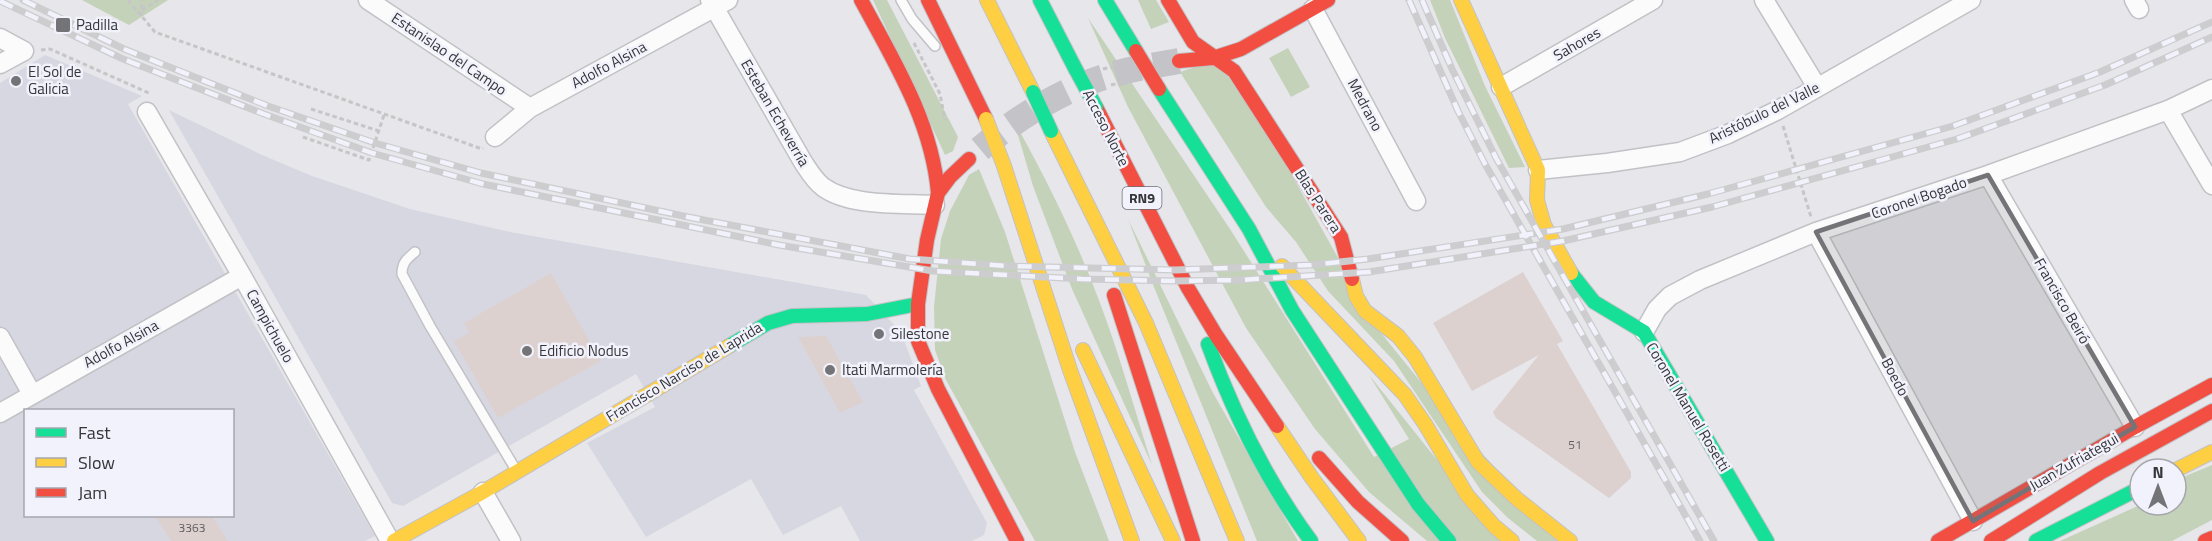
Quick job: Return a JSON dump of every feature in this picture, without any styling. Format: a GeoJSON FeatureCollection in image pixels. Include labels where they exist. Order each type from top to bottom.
{"type":"FeatureCollection","features":[{"type":"Feature","properties":{"kind":"main road"},"geometry":{"type":"LineString","coordinates":[[861,0],[902,74],[933,155],[936,199],[927,240],[918,304],[917,329],[921,352],[1016,541]]}},
{"type":"Feature","properties":{"kind":"main road"},"geometry":{"type":"LineString","coordinates":[[928,0],[986,119],[1004,166],[1070,370],[1131,539]]}},
{"type":"Feature","properties":{"kind":"main road"},"geometry":{"type":"LineString","coordinates":[[987,0],[1084,202],[1146,323],[1237,541]]}},
{"type":"Feature","properties":{"kind":"main road","name":"Acceso Norte"},"geometry":{"type":"LineString","coordinates":[[1040,0],[1188,288]]}},
{"type":"Feature","properties":{"kind":"main road"},"geometry":{"type":"LineString","coordinates":[[1105,0],[1249,229],[1292,310],[1418,504],[1449,541]]}},
{"type":"Feature","properties":{"kind":"main road"},"geometry":{"type":"LineString","coordinates":[[1114,0],[1127,35]]}},
{"type":"Feature","properties":{"kind":"main road","name":"Blas Parera"},"geometry":{"type":"LineString","coordinates":[[1168,0],[1193,42],[1234,71],[1341,237],[1356,296],[1365,311],[1398,336],[1415,357],[1478,462],[1517,499],[1570,541]]}},
{"type":"Feature","properties":{"kind":"main road","name":"Coronel Manuel Rosetti"},"geometry":{"type":"LineString","coordinates":[[1461,0],[1538,170],[1537,200],[1544,225],[1563,260],[1594,302],[1644,332],[1767,541]]}},
{"type":"Feature","properties":{"kind":"main road"},"geometry":{"type":"LineString","coordinates":[[1179,62],[1213,58],[1241,49],[1320,4]]}},
{"type":"Feature","properties":{"kind":"main road"},"geometry":{"type":"LineString","coordinates":[[936,199],[950,177],[969,159]]}},
{"type":"Feature","properties":{"kind":"main road"},"geometry":{"type":"LineString","coordinates":[[1084,202],[1193,541]]}},
{"type":"Feature","properties":{"kind":"main road"},"geometry":{"type":"LineString","coordinates":[[1249,229],[1413,406],[1456,481],[1473,505],[1512,541]]}},
{"type":"Feature","properties":{"kind":"main road"},"geometry":{"type":"LineString","coordinates":[[1041,275],[1086,354],[1173,541]]}},
{"type":"Feature","properties":{"kind":"main road"},"geometry":{"type":"LineString","coordinates":[[1188,288],[1216,335],[1306,470],[1359,541]]}},
{"type":"Feature","properties":{"kind":"main road"},"geometry":{"type":"LineString","coordinates":[[1188,288],[1222,386],[1251,447],[1294,520],[1311,541]]}},
{"type":"Feature","properties":{"kind":"main road","name":"Francisco Narciso de Laprida"},"geometry":{"type":"LineString","coordinates":[[392,541],[483,492],[768,323],[792,316],[867,314],[918,304]]}},
{"type":"Feature","properties":{"kind":"main road"},"geometry":{"type":"LineString","coordinates":[[1216,335],[1289,419]]}},
{"type":"Feature","properties":{"kind":"main road","name":"Juan Zufriategui"},"geometry":{"type":"LineString","coordinates":[[1938,541],[2135,427],[2212,386]]}},
{"type":"Feature","properties":{"kind":"main road"},"geometry":{"type":"LineString","coordinates":[[1991,541],[2038,510],[2162,437],[2212,411]]}},
{"type":"Feature","properties":{"kind":"main road"},"geometry":{"type":"LineString","coordinates":[[1310,446],[1330,472],[1402,541]]}},
{"type":"Feature","properties":{"kind":"main road"},"geometry":{"type":"LineString","coordinates":[[2188,464],[2212,452]]}},
{"type":"Feature","properties":{"kind":"main road"},"geometry":{"type":"LineString","coordinates":[[2037,541],[2128,494]]}},
{"type":"Feature","properties":{"kind":"main road"},"geometry":{"type":"LineString","coordinates":[[2205,541],[2212,538]]}},
{"type":"Feature","properties":{"kind":"street","name":"Estanislao del Campo"},"geometry":{"type":"LineString","coordinates":[[368,0],[530,108]]}},
{"type":"Feature","properties":{"kind":"street","name":"Sahores"},"geometry":{"type":"LineString","coordinates":[[1502,87],[1653,0]]}},
{"type":"Feature","properties":{"kind":"street"},"geometry":{"type":"LineString","coordinates":[[1764,0],[1818,87]]}},
{"type":"Feature","properties":{"kind":"street","name":"Aristóbulo del Valle"},"geometry":{"type":"LineString","coordinates":[[1538,170],[1680,152],[1728,134],[1778,110],[1971,0]]}},
{"type":"Feature","properties":{"kind":"street","name":"Adolfo Alsina"},"geometry":{"type":"LineString","coordinates":[[495,137],[530,108],[718,2]]}},
{"type":"Feature","properties":{"kind":"street","name":"Esteban Echeverría"},"geometry":{"type":"LineString","coordinates":[[718,2],[802,162],[812,177],[824,188],[840,196],[861,200],[936,199]]}},
{"type":"Feature","properties":{"kind":"street","name":"Medrano"},"geometry":{"type":"LineString","coordinates":[[1320,4],[1416,201]]}},
{"type":"Feature","properties":{"kind":"street"},"geometry":{"type":"LineString","coordinates":[[0,38],[24,51]]}},
{"type":"Feature","properties":{"kind":"street"},"geometry":{"type":"LineString","coordinates":[[0,64],[24,51]]}},
{"type":"Feature","properties":{"kind":"street","name":"Coronel Bogado"},"geometry":{"type":"LineString","coordinates":[[1644,332],[1657,309],[1670,296],[1700,280],[1816,232],[1988,175],[2168,110],[2212,89]]}},
{"type":"Feature","properties":{"kind":"street"},"geometry":{"type":"LineString","coordinates":[[2168,110],[2212,185]]}},
{"type":"Feature","properties":{"kind":"street","name":"Campichuelo"},"geometry":{"type":"LineString","coordinates":[[147,111],[392,541]]}},
{"type":"Feature","properties":{"kind":"street","name":"Francisco Beiró"},"geometry":{"type":"LineString","coordinates":[[1988,175],[2135,427]]}},
{"type":"Feature","properties":{"kind":"street","name":"Boedo"},"geometry":{"type":"LineString","coordinates":[[1816,232],[1973,521]]}},
{"type":"Feature","properties":{"kind":"street","name":"Adolfo Alsina"},"geometry":{"type":"LineString","coordinates":[[0,413],[242,276]]}},
{"type":"Feature","properties":{"kind":"street"},"geometry":{"type":"LineString","coordinates":[[0,337],[32,394]]}},
{"type":"Feature","properties":{"kind":"street"},"geometry":{"type":"LineString","coordinates":[[483,492],[511,541]]}},
{"type":"Feature","properties":{"kind":"lane"},"geometry":{"type":"LineString","coordinates":[[901,0],[912,19],[970,86]]}},
{"type":"Feature","properties":{"kind":"lane"},"geometry":{"type":"LineString","coordinates":[[416,252],[405,261],[402,274],[430,326],[517,472]]}},
{"type":"Feature","properties":{"kind":"path"},"geometry":{"type":"LineString","coordinates":[[128,0],[155,32],[482,149],[495,137]]}},
{"type":"Feature","properties":{"kind":"path"},"geometry":{"type":"LineString","coordinates":[[141,17],[142,0]]}},
{"type":"Feature","properties":{"kind":"path"},"geometry":{"type":"LineString","coordinates":[[142,10],[158,0]]}},
{"type":"Feature","properties":{"kind":"path"},"geometry":{"type":"LineString","coordinates":[[24,51],[50,49],[153,95],[147,111]]}},
{"type":"Feature","properties":{"kind":"path"},"geometry":{"type":"LineString","coordinates":[[311,109],[379,131]]}},
{"type":"Feature","properties":{"kind":"path"},"geometry":{"type":"LineString","coordinates":[[1778,110],[1816,232]]}},
{"type":"Feature","properties":{"kind":"path"},"geometry":{"type":"LineString","coordinates":[[303,136],[369,160],[385,115]]}},
{"type":"Feature","properties":{"kind":"highlighted area"},"geometry":{"type":"Polygon","coordinates":[[[1988,175],[2135,427],[1973,521],[1816,232],[1988,175]]]}},
{"type":"Feature","properties":{"kind":"shaded area"},"geometry":{"type":"Polygon","coordinates":[[[45,55],[142,96],[128,104],[375,536],[365,541],[0,541],[0,83],[45,55]]]}},
{"type":"Feature","properties":{"kind":"shaded area"},"geometry":{"type":"Polygon","coordinates":[[[169,110],[262,155],[312,176],[410,209],[510,232],[866,295],[901,332],[921,386],[914,390],[987,523],[984,535],[972,541],[860,541],[841,506],[783,535],[751,479],[646,537],[587,443],[655,407],[636,374],[403,506],[392,503],[169,110]]]}},
{"type":"Feature","properties":{"kind":"green space"},"geometry":{"type":"Polygon","coordinates":[[[82,0],[168,0],[129,25],[82,0]]]}},
{"type":"Feature","properties":{"kind":"green space"},"geometry":{"type":"Polygon","coordinates":[[[873,0],[887,0],[958,137],[953,151],[945,155],[873,0]]]}},
{"type":"Feature","properties":{"kind":"green space"},"geometry":{"type":"Polygon","coordinates":[[[1138,0],[1156,0],[1169,22],[1151,29],[1138,0]]]}},
{"type":"Feature","properties":{"kind":"green space"},"geometry":{"type":"Polygon","coordinates":[[[1430,0],[1450,0],[1485,86],[1525,167],[1509,168],[1445,38],[1430,0]]]}},
{"type":"Feature","properties":{"kind":"green space"},"geometry":{"type":"Polygon","coordinates":[[[1088,18],[1230,229],[1374,457],[1409,439],[1369,375],[1502,541],[1427,541],[1369,492],[1315,429],[1246,328],[1128,107],[1088,18]]]}},
{"type":"Feature","properties":{"kind":"green space"},"geometry":{"type":"Polygon","coordinates":[[[1288,48],[1310,87],[1291,97],[1269,58],[1288,48]]]}},
{"type":"Feature","properties":{"kind":"green space"},"geometry":{"type":"Polygon","coordinates":[[[1210,62],[1227,75],[1278,150],[1377,328],[1449,417],[1562,541],[1537,541],[1508,518],[1482,492],[1394,361],[1328,291],[1296,242],[1266,207],[1180,72],[1210,62]]]}},
{"type":"Feature","properties":{"kind":"green space"},"geometry":{"type":"Polygon","coordinates":[[[1020,132],[1063,216],[1092,281],[1152,465],[1072,289],[1033,186],[1018,135],[1020,132]]]}},
{"type":"Feature","properties":{"kind":"green space"},"geometry":{"type":"Polygon","coordinates":[[[979,169],[1005,232],[1075,452],[1109,541],[1035,541],[946,380],[935,350],[934,307],[941,239],[950,211],[969,175],[979,169]]]}},
{"type":"Feature","properties":{"kind":"green space"},"geometry":{"type":"Polygon","coordinates":[[[1128,219],[1213,393],[1298,541],[1257,541],[1128,219]]]}},
{"type":"Feature","properties":{"kind":"green space"},"geometry":{"type":"Polygon","coordinates":[[[2212,465],[2212,520],[2172,541],[2060,541],[2128,510],[2128,517],[2188,517],[2188,475],[2212,465]]]}},
{"type":"Feature","properties":{"kind":"building"},"geometry":{"type":"Polygon","coordinates":[[[1523,272],[1563,341],[1557,344],[1631,472],[1631,478],[1609,498],[1496,418],[1493,412],[1539,355],[1472,391],[1433,323],[1523,272]]]}},
{"type":"Feature","properties":{"kind":"building","name":"Edificio Nodus"},"geometry":{"type":"Polygon","coordinates":[[[551,273],[601,361],[498,418],[454,341],[469,333],[464,323],[551,273]]]}},
{"type":"Feature","properties":{"kind":"building","name":"Itati Marmolería"},"geometry":{"type":"Polygon","coordinates":[[[826,336],[863,402],[840,413],[798,337],[826,336]]]}},
{"type":"Feature","properties":{"kind":"building"},"geometry":{"type":"Polygon","coordinates":[[[156,517],[213,517],[228,541],[171,541],[156,517]]]}},
{"type":"Feature","properties":{"kind":"tunnel"},"geometry":{"type":"LineString","coordinates":[[980,149],[1043,104],[1078,87],[1122,72],[1179,61]]}},
{"type":"Feature","properties":{"kind":"railway"},"geometry":{"type":"LineString","coordinates":[[23,0],[124,49],[268,106],[375,143],[481,173],[688,217],[910,259],[1008,266],[1175,270],[1311,265],[1368,259],[1563,229],[1708,194],[1953,126],[2100,72],[2212,22]]}},
{"type":"Feature","properties":{"kind":"railway"},"geometry":{"type":"LineString","coordinates":[[1409,0],[1458,111],[1485,164],[1700,541]]}},
{"type":"Feature","properties":{"kind":"railway"},"geometry":{"type":"LineString","coordinates":[[1422,0],[1452,69],[1496,158],[1714,541]]}},
{"type":"Feature","properties":{"kind":"railway"},"geometry":{"type":"LineString","coordinates":[[0,1],[123,59],[264,114],[372,153],[483,184],[779,245],[933,271],[1082,279],[1176,281],[1240,280],[1369,272],[1563,241],[1712,207],[1957,139],[2105,85],[2212,37]]}},
{"type":"Feature","properties":{"kind":"traffic: fast"},"geometry":{"type":"LineString","coordinates":[[1040,0],[1076,70]]}},
{"type":"Feature","properties":{"kind":"traffic: fast"},"geometry":{"type":"LineString","coordinates":[[1105,0],[1136,51]]}},
{"type":"Feature","properties":{"kind":"traffic: fast"},"geometry":{"type":"LineString","coordinates":[[1076,70],[1096,107]]}},
{"type":"Feature","properties":{"kind":"traffic: fast"},"geometry":{"type":"LineString","coordinates":[[1159,89],[1249,229],[1292,310],[1418,504],[1449,541]]}},
{"type":"Feature","properties":{"kind":"traffic: fast"},"geometry":{"type":"LineString","coordinates":[[1033,92],[1051,131]]}},
{"type":"Feature","properties":{"kind":"traffic: fast"},"geometry":{"type":"LineString","coordinates":[[1571,273],[1594,302],[1644,332],[1767,541]]}},
{"type":"Feature","properties":{"kind":"traffic: fast"},"geometry":{"type":"LineString","coordinates":[[729,346],[768,323],[792,316],[867,314],[918,304]]}},
{"type":"Feature","properties":{"kind":"traffic: fast"},"geometry":{"type":"LineString","coordinates":[[1208,344],[1240,421],[1265,471],[1311,541]]}},
{"type":"Feature","properties":{"kind":"traffic: fast"},"geometry":{"type":"LineString","coordinates":[[2036,541],[2128,494]]}},
{"type":"Feature","properties":{"kind":"traffic: slow"},"geometry":{"type":"LineString","coordinates":[[987,0],[1033,92]]}},
{"type":"Feature","properties":{"kind":"traffic: slow"},"geometry":{"type":"LineString","coordinates":[[1461,0],[1538,170],[1537,200],[1544,225],[1571,273]]}},
{"type":"Feature","properties":{"kind":"traffic: slow"},"geometry":{"type":"LineString","coordinates":[[986,119],[1004,166]]}},
{"type":"Feature","properties":{"kind":"traffic: slow"},"geometry":{"type":"LineString","coordinates":[[1051,131],[1146,323],[1237,541]]}},
{"type":"Feature","properties":{"kind":"traffic: slow"},"geometry":{"type":"LineString","coordinates":[[1004,166],[1070,370],[1132,541]]}},
{"type":"Feature","properties":{"kind":"traffic: slow"},"geometry":{"type":"LineString","coordinates":[[1282,266],[1405,395],[1467,495],[1494,526],[1512,541]]}},
{"type":"Feature","properties":{"kind":"traffic: slow"},"geometry":{"type":"LineString","coordinates":[[1352,279],[1356,296],[1365,311],[1398,336],[1415,357],[1478,462],[1517,499],[1570,541]]}},
{"type":"Feature","properties":{"kind":"traffic: slow"},"geometry":{"type":"LineString","coordinates":[[394,541],[483,492],[729,346]]}},
{"type":"Feature","properties":{"kind":"traffic: slow"},"geometry":{"type":"LineString","coordinates":[[1083,350],[1173,541]]}},
{"type":"Feature","properties":{"kind":"traffic: slow"},"geometry":{"type":"LineString","coordinates":[[1277,426],[1359,541]]}},
{"type":"Feature","properties":{"kind":"traffic: slow"},"geometry":{"type":"LineString","coordinates":[[2188,464],[2212,452]]}},
{"type":"Feature","properties":{"kind":"traffic: jam"},"geometry":{"type":"LineString","coordinates":[[861,0],[898,69],[920,117],[928,141],[938,193]]}},
{"type":"Feature","properties":{"kind":"traffic: jam"},"geometry":{"type":"LineString","coordinates":[[928,0],[986,119]]}},
{"type":"Feature","properties":{"kind":"traffic: jam"},"geometry":{"type":"LineString","coordinates":[[1168,0],[1193,42],[1234,71],[1341,237],[1352,279]]}},
{"type":"Feature","properties":{"kind":"traffic: jam"},"geometry":{"type":"LineString","coordinates":[[1179,61],[1213,58],[1241,49],[1328,0]]}},
{"type":"Feature","properties":{"kind":"traffic: jam"},"geometry":{"type":"LineString","coordinates":[[1136,51],[1159,89]]}},
{"type":"Feature","properties":{"kind":"traffic: jam"},"geometry":{"type":"LineString","coordinates":[[1096,107],[1188,288],[1216,335],[1277,426]]}},
{"type":"Feature","properties":{"kind":"traffic: jam"},"geometry":{"type":"LineString","coordinates":[[969,159],[950,177],[938,193],[927,240],[918,304],[918,341],[938,389],[1017,541]]}},
{"type":"Feature","properties":{"kind":"traffic: jam"},"geometry":{"type":"LineString","coordinates":[[1114,295],[1193,541]]}},
{"type":"Feature","properties":{"kind":"traffic: jam"},"geometry":{"type":"LineString","coordinates":[[1938,541],[2212,385]]}},
{"type":"Feature","properties":{"kind":"traffic: jam"},"geometry":{"type":"LineString","coordinates":[[1991,541],[2100,473],[2212,411]]}},
{"type":"Feature","properties":{"kind":"traffic: jam"},"geometry":{"type":"LineString","coordinates":[[1319,458],[1358,502],[1402,541]]}},
{"type":"Feature","properties":{"kind":"traffic: jam"},"geometry":{"type":"LineString","coordinates":[[2205,541],[2212,538]]}},
{"type":"Feature","properties":{"kind":"place","name":"Padilla"},"geometry":{"type":"Point","coordinates":[63,25]}},
{"type":"Feature","properties":{"kind":"place","name":"El Sol de Galicia"},"geometry":{"type":"Point","coordinates":[16,81]}},
{"type":"Feature","properties":{"kind":"place","name":"Silestone"},"geometry":{"type":"Point","coordinates":[879,334]}},
{"type":"Feature","properties":{"kind":"place","name":"Edificio Nodus"},"geometry":{"type":"Point","coordinates":[527,351]}},
{"type":"Feature","properties":{"kind":"place","name":"Itati Marmolería"},"geometry":{"type":"Point","coordinates":[830,370]}}]}
